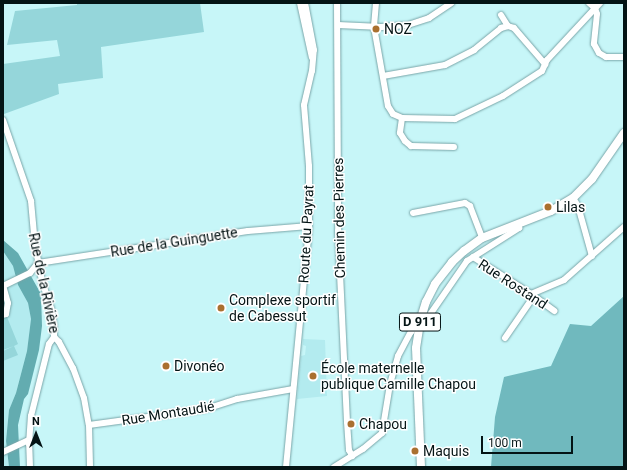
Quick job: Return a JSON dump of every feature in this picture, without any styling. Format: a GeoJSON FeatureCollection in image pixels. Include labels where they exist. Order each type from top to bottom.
{"type":"FeatureCollection","features":[{"type":"Feature","properties":{"kind":"main road","name":"D 911"},"geometry":{"type":"LineString","coordinates":[[421,467],[416,378],[416,348],[420,321],[426,302],[443,273],[464,251],[482,238],[551,211],[573,198],[592,179],[624,133]]}},
{"type":"Feature","properties":{"kind":"street"},"geometry":{"type":"LineString","coordinates":[[300,3],[313,60]]}},
{"type":"Feature","properties":{"kind":"street","name":"Route du Payrat"},"geometry":{"type":"LineString","coordinates":[[286,467],[309,226],[309,166],[304,105],[312,71],[314,50],[305,3]]}},
{"type":"Feature","properties":{"kind":"street","name":"Chemin des Pierres"},"geometry":{"type":"LineString","coordinates":[[337,3],[338,231],[346,422],[349,450],[352,456]]}},
{"type":"Feature","properties":{"kind":"street"},"geometry":{"type":"LineString","coordinates":[[376,3],[374,27],[388,106],[393,114],[402,118],[454,119],[503,96],[542,71],[547,60],[600,3]]}},
{"type":"Feature","properties":{"kind":"street"},"geometry":{"type":"LineString","coordinates":[[338,25],[374,27],[408,25],[429,18],[451,3]]}},
{"type":"Feature","properties":{"kind":"street"},"geometry":{"type":"LineString","coordinates":[[589,3],[595,8],[597,14],[594,44],[598,53],[606,57],[624,57]]}},
{"type":"Feature","properties":{"kind":"street"},"geometry":{"type":"LineString","coordinates":[[502,15],[508,26]]}},
{"type":"Feature","properties":{"kind":"street"},"geometry":{"type":"LineString","coordinates":[[383,76],[445,65],[474,50],[502,28],[508,26],[514,28],[545,64]]}},
{"type":"Feature","properties":{"kind":"street"},"geometry":{"type":"LineString","coordinates":[[402,118],[400,134],[411,146],[454,147]]}},
{"type":"Feature","properties":{"kind":"street","name":"Rue de la Rivière"},"geometry":{"type":"LineString","coordinates":[[3,120],[31,201],[38,263],[51,308],[54,337],[72,368],[84,398],[89,425],[90,467]]}},
{"type":"Feature","properties":{"kind":"street"},"geometry":{"type":"LineString","coordinates":[[573,198],[578,206],[592,256]]}},
{"type":"Feature","properties":{"kind":"street"},"geometry":{"type":"LineString","coordinates":[[412,213],[464,203],[470,206],[482,238]]}},
{"type":"Feature","properties":{"kind":"street"},"geometry":{"type":"LineString","coordinates":[[334,467],[345,464],[352,456],[376,440],[382,433],[390,384],[398,356],[415,326],[429,316],[467,261],[519,228],[518,224]]}},
{"type":"Feature","properties":{"kind":"street","name":"Rue de la Guinguette"},"geometry":{"type":"LineString","coordinates":[[38,263],[248,230],[309,226]]}},
{"type":"Feature","properties":{"kind":"street"},"geometry":{"type":"LineString","coordinates":[[505,338],[533,295],[564,280],[624,227]]}},
{"type":"Feature","properties":{"kind":"street","name":"Rue Rostand"},"geometry":{"type":"LineString","coordinates":[[473,257],[533,295],[554,311]]}},
{"type":"Feature","properties":{"kind":"street"},"geometry":{"type":"LineString","coordinates":[[3,315],[6,314],[8,303],[3,286],[30,273],[38,263]]}},
{"type":"Feature","properties":{"kind":"street"},"geometry":{"type":"LineString","coordinates":[[30,467],[26,441],[49,344],[54,337]]}},
{"type":"Feature","properties":{"kind":"street","name":"Rue Montaudié"},"geometry":{"type":"LineString","coordinates":[[89,425],[206,409],[238,399],[293,389]]}},
{"type":"Feature","properties":{"kind":"street"},"geometry":{"type":"LineString","coordinates":[[3,452],[26,441]]}},
{"type":"Feature","properties":{"kind":"shaded area"},"geometry":{"type":"Polygon","coordinates":[[[77,3],[200,3],[204,32],[101,47],[103,78],[58,84],[59,94],[4,114],[3,64],[60,56],[57,40],[7,45],[15,11],[77,5],[77,3]]]}},
{"type":"Feature","properties":{"kind":"shaded area"},"geometry":{"type":"Polygon","coordinates":[[[3,240],[18,253],[41,294],[42,326],[39,350],[28,394],[24,399],[18,425],[20,467],[9,467],[6,441],[9,410],[16,393],[27,351],[31,319],[28,303],[18,285],[13,266],[3,251],[3,240]]]}},
{"type":"Feature","properties":{"kind":"shaded area"},"geometry":{"type":"Polygon","coordinates":[[[3,251],[13,266],[18,285],[28,303],[31,319],[27,351],[16,393],[9,410],[6,441],[9,467],[3,467],[3,251]]]}},
{"type":"Feature","properties":{"kind":"shaded area"},"geometry":{"type":"Polygon","coordinates":[[[624,296],[624,467],[491,467],[495,417],[504,377],[551,366],[570,324],[591,326],[624,296]]]}},
{"type":"Feature","properties":{"kind":"shaded area"},"geometry":{"type":"Polygon","coordinates":[[[7,317],[18,344],[3,350],[3,318],[7,317]]]}},
{"type":"Feature","properties":{"kind":"shaded area","name":"École maternelle publique Camille Chapou"},"geometry":{"type":"Polygon","coordinates":[[[303,339],[325,340],[327,396],[297,399],[301,356],[305,355],[306,346],[303,345],[303,339]]]}},
{"type":"Feature","properties":{"kind":"shaded area"},"geometry":{"type":"Polygon","coordinates":[[[14,346],[18,355],[3,361],[3,351],[14,346]]]}},
{"type":"Feature","properties":{"kind":"place","name":"NOZ"},"geometry":{"type":"Point","coordinates":[376,29]}},
{"type":"Feature","properties":{"kind":"place","name":"Lilas"},"geometry":{"type":"Point","coordinates":[548,207]}},
{"type":"Feature","properties":{"kind":"place","name":"Complexe sportif de Cabessut"},"geometry":{"type":"Point","coordinates":[221,308]}},
{"type":"Feature","properties":{"kind":"place","name":"Divonéo"},"geometry":{"type":"Point","coordinates":[166,366]}},
{"type":"Feature","properties":{"kind":"place","name":"École maternelle publique Camille Chapou"},"geometry":{"type":"Point","coordinates":[313,376]}},
{"type":"Feature","properties":{"kind":"place","name":"Chapou"},"geometry":{"type":"Point","coordinates":[351,424]}},
{"type":"Feature","properties":{"kind":"place","name":"Maquis"},"geometry":{"type":"Point","coordinates":[415,451]}}]}
